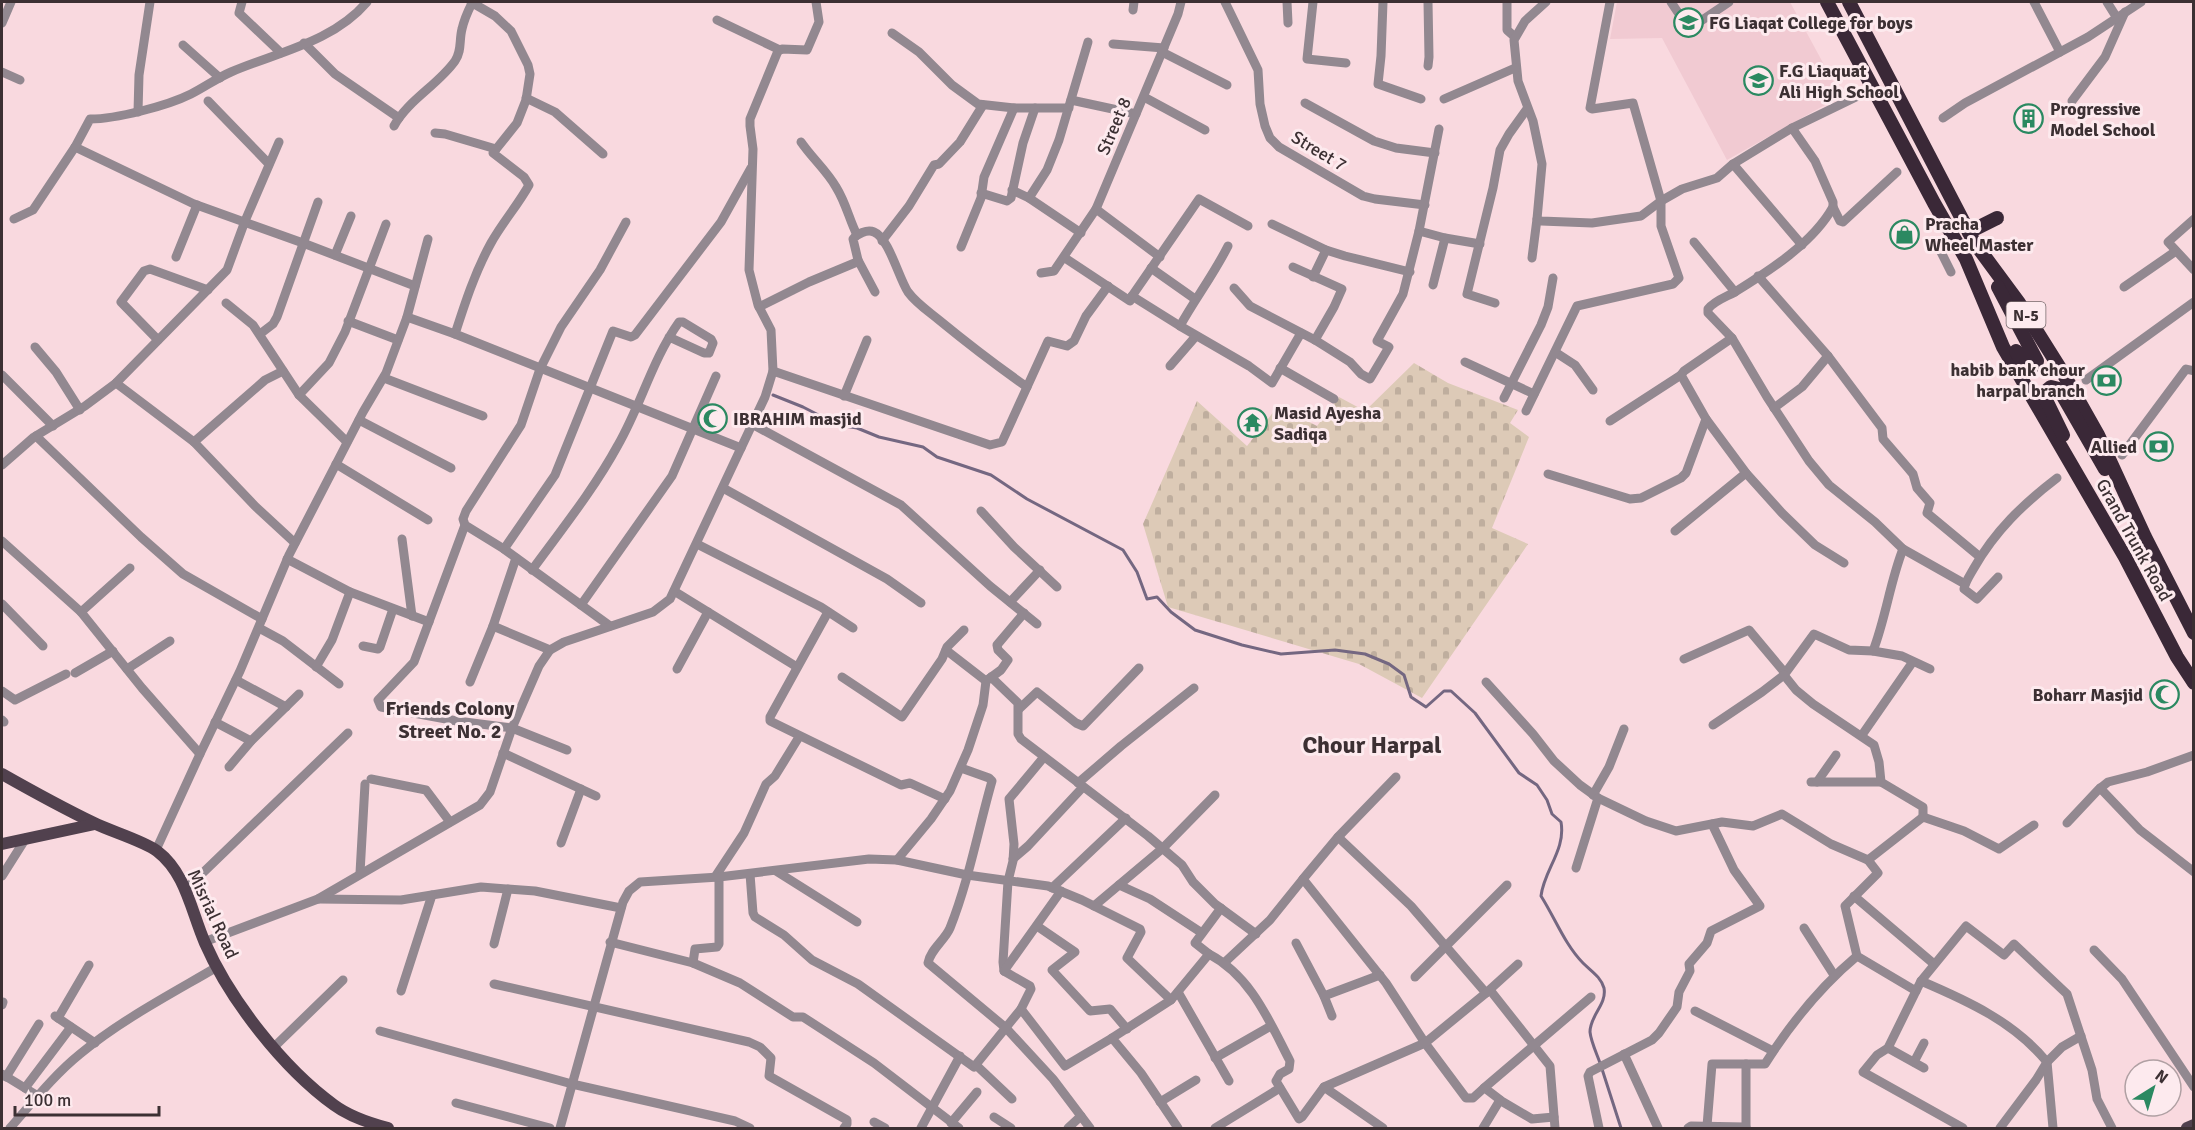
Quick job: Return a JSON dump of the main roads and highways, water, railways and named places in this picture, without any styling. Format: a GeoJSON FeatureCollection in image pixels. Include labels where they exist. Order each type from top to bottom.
{"type":"FeatureCollection","features":[{"type":"Feature","properties":{"kind":"highway","name":"Grand Trunk Road"},"geometry":{"type":"LineString","coordinates":[[1827,2],[1975,278],[2003,347],[2125,557],[2193,683]]}},
{"type":"Feature","properties":{"kind":"highway","name":"Grand Trunk Road"},"geometry":{"type":"LineString","coordinates":[[1849,2],[1972,237],[2019,303],[2063,373],[2098,435],[2193,633]]}},
{"type":"Feature","properties":{"kind":"highway"},"geometry":{"type":"LineString","coordinates":[[1975,278],[2024,366],[2034,370],[2037,361],[1972,237],[1997,218]]}},
{"type":"Feature","properties":{"kind":"highway"},"geometry":{"type":"LineString","coordinates":[[2125,557],[2045,398],[2045,392],[2048,389],[2053,387],[2059,389],[2145,537]]}},
{"type":"Feature","properties":{"kind":"main road","name":"Misrial Road"},"geometry":{"type":"LineString","coordinates":[[2,774],[95,824],[156,850],[181,879],[204,942],[217,967],[257,1028],[300,1077],[335,1106],[362,1121],[388,1128]]}},
{"type":"Feature","properties":{"kind":"main road"},"geometry":{"type":"LineString","coordinates":[[2,844],[95,824]]}},
{"type":"Feature","properties":{"kind":"main road"},"geometry":{"type":"LineString","coordinates":[[2187,1128],[2193,1125]]}},
{"type":"Feature","properties":{"kind":"waterway"},"geometry":{"type":"LineString","coordinates":[[773,395],[838,425],[857,428],[879,437],[923,447],[937,457],[991,475],[1027,499],[1123,550],[1137,572],[1147,599],[1157,597],[1171,612],[1195,630],[1242,645],[1281,654],[1335,650],[1365,654],[1389,664],[1404,675],[1411,697],[1426,707],[1444,691],[1451,691],[1475,713],[1519,773],[1537,785],[1547,800],[1552,814],[1561,822],[1562,832],[1558,851],[1546,877],[1541,896],[1571,948],[1603,984],[1603,1000],[1590,1032],[1600,1063]]}},
{"type":"Feature","properties":{"kind":"waterway"},"geometry":{"type":"LineString","coordinates":[[1602,1069],[1621,1128]]}},
{"type":"Feature","properties":{"kind":"place","name":"FG Liaqat College for boys"},"geometry":{"type":"Point","coordinates":[1688,23]}},
{"type":"Feature","properties":{"kind":"place","name":"F.G Liaquat Ali High School"},"geometry":{"type":"Point","coordinates":[1758,81]}},
{"type":"Feature","properties":{"kind":"place","name":"Progressive Model School"},"geometry":{"type":"Point","coordinates":[2029,119]}},
{"type":"Feature","properties":{"kind":"place","name":"Pracha Wheel Master"},"geometry":{"type":"Point","coordinates":[1904,234]}},
{"type":"Feature","properties":{"kind":"place","name":"habib bank chour harpal branch"},"geometry":{"type":"Point","coordinates":[2106,380]}},
{"type":"Feature","properties":{"kind":"place","name":"IBRAHIM masjid"},"geometry":{"type":"Point","coordinates":[712,419]}},
{"type":"Feature","properties":{"kind":"place","name":"Masid Ayesha Sadiqa"},"geometry":{"type":"Point","coordinates":[1253,423]}},
{"type":"Feature","properties":{"kind":"place","name":"Allied"},"geometry":{"type":"Point","coordinates":[2158,447]}},
{"type":"Feature","properties":{"kind":"place","name":"Boharr Masjid"},"geometry":{"type":"Point","coordinates":[2164,695]}},
{"type":"Feature","properties":{"kind":"district","name":"Friends Colony Street No. 2"},"geometry":{"type":"Point","coordinates":[450,720]}},
{"type":"Feature","properties":{"kind":"district","name":"Chour Harpal"},"geometry":{"type":"Point","coordinates":[1372,745]}}]}
